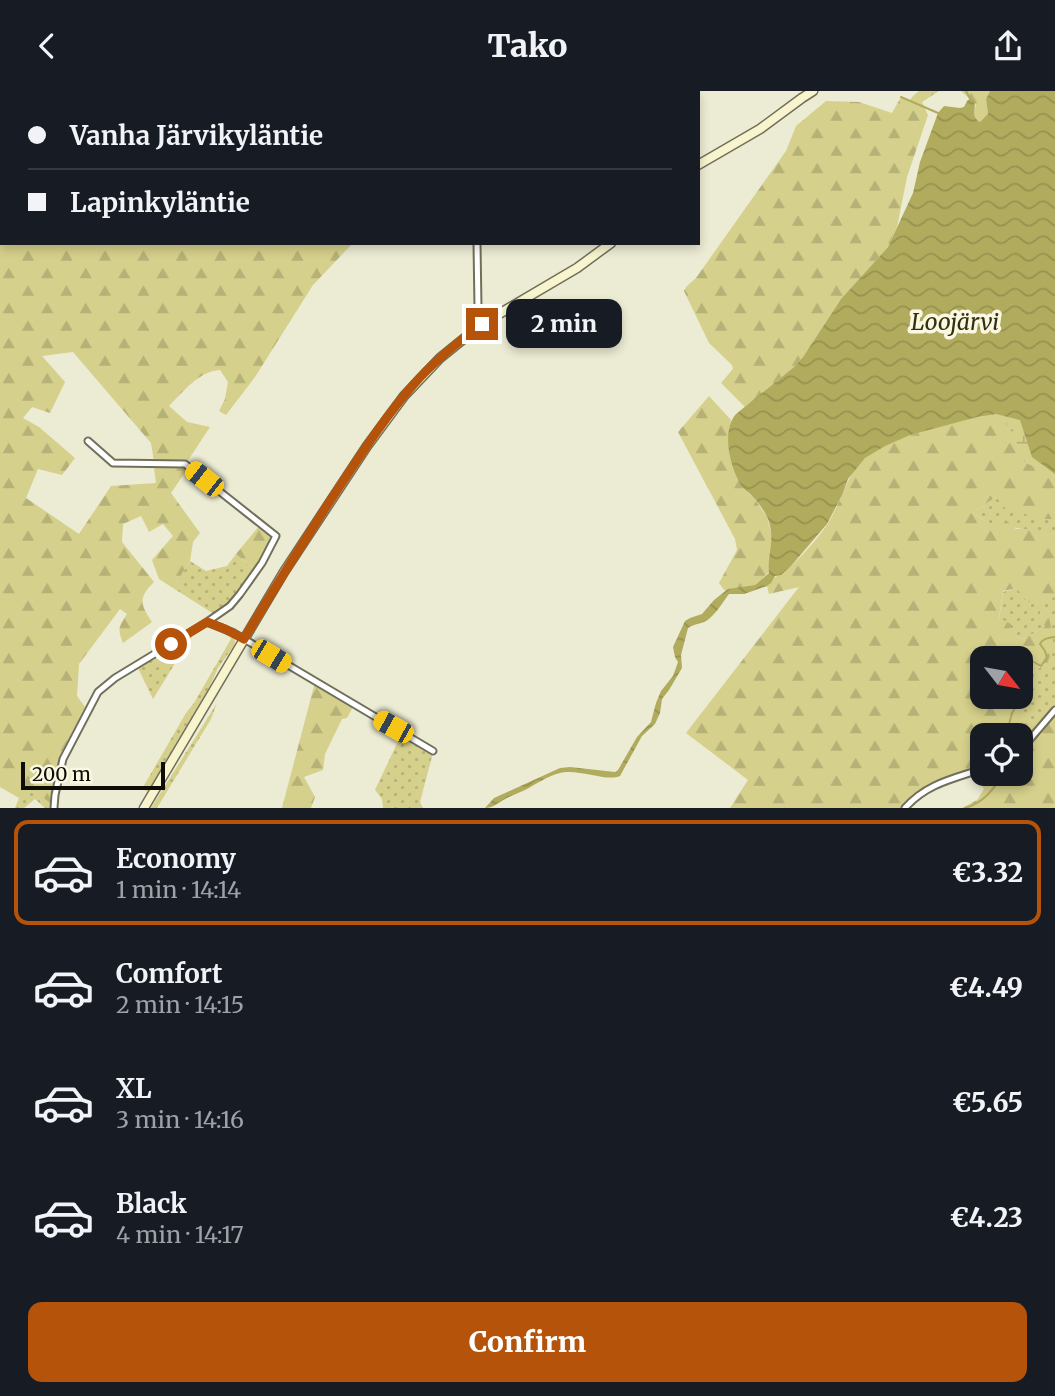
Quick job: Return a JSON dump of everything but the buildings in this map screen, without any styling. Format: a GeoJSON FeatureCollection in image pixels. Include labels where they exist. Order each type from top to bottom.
{"type":"FeatureCollection","features":[{"type":"Feature","properties":{"kind":"main road"},"geometry":{"type":"LineString","coordinates":[[700,164],[760,129],[813,91]]}},
{"type":"Feature","properties":{"kind":"main road"},"geometry":{"type":"LineString","coordinates":[[144,808],[328,504],[404,396],[454,346],[482,324],[577,268],[608,245]]}},
{"type":"Feature","properties":{"kind":"street"},"geometry":{"type":"LineString","coordinates":[[477,245],[478,307],[482,324]]}},
{"type":"Feature","properties":{"kind":"street"},"geometry":{"type":"LineString","coordinates":[[54,808],[63,759],[98,692],[115,678],[230,606],[262,563],[276,536],[185,464],[113,463],[88,441]]}},
{"type":"Feature","properties":{"kind":"street"},"geometry":{"type":"LineString","coordinates":[[207,622],[244,639],[433,751]]}},
{"type":"Feature","properties":{"kind":"street"},"geometry":{"type":"LineString","coordinates":[[1033,736],[1055,710]]}},
{"type":"Feature","properties":{"kind":"street"},"geometry":{"type":"LineString","coordinates":[[905,808],[937,783],[970,773]]}},
{"type":"Feature","properties":{"kind":"green space"},"geometry":{"type":"Polygon","coordinates":[[[919,91],[939,91],[922,102],[928,115],[907,177],[897,227],[888,247],[841,299],[803,357],[745,407],[721,383],[733,369],[732,365],[709,343],[684,291],[686,287],[696,278],[786,151],[796,126],[826,101],[859,102],[892,113],[901,97],[910,100],[919,91]]]}},
{"type":"Feature","properties":{"kind":"green space"},"geometry":{"type":"Polygon","coordinates":[[[961,91],[990,91],[986,99],[988,115],[980,122],[975,115],[976,105],[961,91]]]}},
{"type":"Feature","properties":{"kind":"green space"},"geometry":{"type":"Polygon","coordinates":[[[0,245],[351,245],[313,285],[255,377],[226,415],[219,411],[225,399],[228,382],[220,370],[198,378],[169,406],[187,422],[210,427],[187,462],[154,462],[151,443],[73,352],[42,356],[65,382],[50,413],[32,407],[23,418],[39,427],[75,458],[62,475],[38,469],[26,498],[79,534],[111,486],[156,483],[154,467],[184,466],[188,468],[171,493],[200,533],[193,542],[190,561],[173,588],[159,579],[152,560],[173,536],[163,524],[149,532],[141,516],[123,524],[122,542],[154,582],[145,592],[142,601],[152,622],[123,643],[120,628],[127,614],[120,609],[79,664],[77,696],[85,707],[59,757],[51,804],[35,791],[19,798],[0,787],[0,245]]]}},
{"type":"Feature","properties":{"kind":"green space"},"geometry":{"type":"Polygon","coordinates":[[[709,396],[731,420],[729,437],[743,488],[767,517],[772,536],[769,572],[755,585],[725,591],[719,583],[737,550],[735,539],[678,432],[709,396]]]}},
{"type":"Feature","properties":{"kind":"green space"},"geometry":{"type":"Polygon","coordinates":[[[1020,401],[1055,474],[1025,463],[1012,432],[996,414],[939,426],[885,446],[887,434],[1020,401]]]}},
{"type":"Feature","properties":{"kind":"green space"},"geometry":{"type":"Polygon","coordinates":[[[996,414],[1020,420],[1055,474],[1055,519],[1044,519],[1006,509],[996,497],[972,513],[991,524],[1001,516],[1016,529],[1033,529],[1055,534],[1055,596],[1027,602],[1016,588],[1003,591],[999,618],[1011,624],[1009,632],[1023,639],[1045,627],[1040,611],[1048,609],[1054,647],[1048,661],[1033,673],[1033,646],[970,646],[970,709],[1023,709],[1020,723],[970,723],[970,769],[929,786],[902,808],[730,808],[748,780],[686,733],[799,587],[769,594],[767,586],[796,561],[823,530],[852,474],[864,459],[907,436],[996,414]]]}},
{"type":"Feature","properties":{"kind":"green space"},"geometry":{"type":"Polygon","coordinates":[[[996,497],[1044,519],[1055,519],[1055,534],[991,524],[972,513],[996,497]]]}},
{"type":"Feature","properties":{"kind":"green space"},"geometry":{"type":"Polygon","coordinates":[[[260,525],[271,534],[272,540],[255,570],[236,554],[260,525]]]}},
{"type":"Feature","properties":{"kind":"green space"},"geometry":{"type":"Polygon","coordinates":[[[236,554],[255,570],[237,594],[214,614],[173,588],[190,561],[206,571],[227,566],[236,554]]]}},
{"type":"Feature","properties":{"kind":"green space"},"geometry":{"type":"Polygon","coordinates":[[[1015,588],[1051,599],[1055,596],[1055,707],[1033,731],[1033,723],[1019,722],[1021,709],[1033,709],[1033,673],[1048,661],[1048,609],[1040,612],[1046,627],[1023,639],[1008,632],[999,619],[1003,592],[1015,588]]]}},
{"type":"Feature","properties":{"kind":"green space"},"geometry":{"type":"Polygon","coordinates":[[[230,636],[234,638],[233,647],[218,668],[208,690],[149,790],[142,789],[231,639],[230,636]]]}},
{"type":"Feature","properties":{"kind":"green space"},"geometry":{"type":"Polygon","coordinates":[[[192,637],[187,644],[153,699],[138,668],[192,637]]]}},
{"type":"Feature","properties":{"kind":"green space"},"geometry":{"type":"Polygon","coordinates":[[[314,686],[353,707],[347,718],[342,719],[325,754],[323,770],[304,777],[315,797],[311,808],[282,808],[314,686]]]}},
{"type":"Feature","properties":{"kind":"green space"},"geometry":{"type":"Polygon","coordinates":[[[217,703],[211,719],[157,808],[151,808],[217,703]]]}},
{"type":"Feature","properties":{"kind":"green space"},"geometry":{"type":"Polygon","coordinates":[[[1055,714],[1055,808],[962,808],[977,800],[984,789],[982,786],[1033,786],[1033,739],[1055,714]]]}},
{"type":"Feature","properties":{"kind":"green space"},"geometry":{"type":"Polygon","coordinates":[[[403,731],[434,749],[420,802],[423,808],[383,808],[382,799],[375,790],[403,731]]]}},
{"type":"Feature","properties":{"kind":"green space"},"geometry":{"type":"Polygon","coordinates":[[[35,790],[51,804],[50,808],[45,808],[35,799],[24,808],[15,808],[19,798],[35,790]]]}},
{"type":"Feature","properties":{"kind":"water","name":"Loojärvi"},"geometry":{"type":"Polygon","coordinates":[[[990,91],[1055,91],[1055,474],[1032,457],[1020,420],[996,414],[910,435],[885,446],[865,458],[848,479],[827,524],[791,566],[781,575],[775,576],[767,586],[744,594],[729,594],[710,618],[688,628],[681,655],[682,668],[662,699],[655,724],[642,736],[620,776],[560,773],[485,808],[494,798],[560,768],[615,772],[618,770],[637,737],[651,722],[661,691],[673,676],[678,662],[673,647],[685,621],[702,614],[728,589],[755,585],[769,573],[771,540],[768,519],[755,499],[742,487],[733,469],[728,439],[731,421],[794,367],[841,299],[888,247],[913,193],[920,162],[938,113],[944,106],[964,107],[971,98],[975,103],[974,115],[980,122],[988,114],[986,99],[990,91]]]}},
{"type":"Feature","properties":{"kind":"waterway"},"geometry":{"type":"LineString","coordinates":[[966,91],[971,100]]}},
{"type":"Feature","properties":{"kind":"waterway"},"geometry":{"type":"LineString","coordinates":[[901,97],[938,113]]}},
{"type":"Feature","properties":{"kind":"waterway"},"geometry":{"type":"LineString","coordinates":[[1033,662],[1041,666],[1047,658],[1040,644],[1055,637]]}},
{"type":"Feature","properties":{"kind":"waterway"},"geometry":{"type":"LineString","coordinates":[[1009,723],[1014,709]]}},
{"type":"Feature","properties":{"kind":"waterway"},"geometry":{"type":"LineString","coordinates":[[965,808],[983,799],[995,786]]}},
{"type":"Feature","properties":{"kind":"route"},"geometry":{"type":"LineString","coordinates":[[171,644],[207,622],[244,639],[284,572],[383,423],[415,383],[482,324]]}}]}
